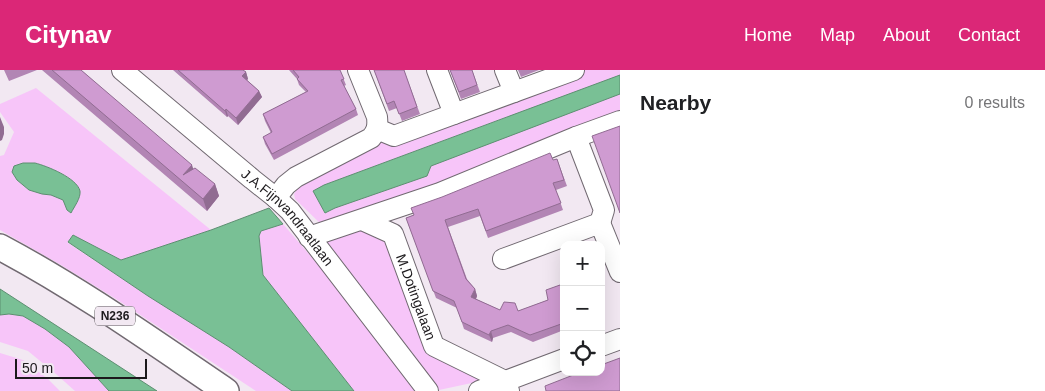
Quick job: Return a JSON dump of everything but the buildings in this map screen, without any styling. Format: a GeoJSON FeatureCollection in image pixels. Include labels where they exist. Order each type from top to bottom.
{"type":"FeatureCollection","features":[{"type":"Feature","properties":{"kind":"main road","name":"N236"},"geometry":{"type":"LineString","coordinates":[[0,247],[35,265],[100,306],[226,391]]}},
{"type":"Feature","properties":{"kind":"street","name":"J.A.Fijnvandraatlaan"},"geometry":{"type":"LineString","coordinates":[[122,70],[290,211],[428,391]]}},
{"type":"Feature","properties":{"kind":"street"},"geometry":{"type":"LineString","coordinates":[[276,198],[286,185],[296,177],[371,138],[375,134],[378,123],[377,117],[358,70]]}},
{"type":"Feature","properties":{"kind":"street"},"geometry":{"type":"LineString","coordinates":[[438,70],[454,114]]}},
{"type":"Feature","properties":{"kind":"street"},"geometry":{"type":"LineString","coordinates":[[506,70],[514,92]]}},
{"type":"Feature","properties":{"kind":"street"},"geometry":{"type":"LineString","coordinates":[[377,128],[394,136],[573,70]]}},
{"type":"Feature","properties":{"kind":"street"},"geometry":{"type":"LineString","coordinates":[[309,237],[440,192],[620,121]]}},
{"type":"Feature","properties":{"kind":"street"},"geometry":{"type":"LineString","coordinates":[[576,137],[604,210],[600,223],[620,272]]}},
{"type":"Feature","properties":{"kind":"street","name":"M.Dotingalaan"},"geometry":{"type":"LineString","coordinates":[[362,220],[393,234],[434,346],[507,386]]}},
{"type":"Feature","properties":{"kind":"street"},"geometry":{"type":"LineString","coordinates":[[503,259],[600,223]]}},
{"type":"Feature","properties":{"kind":"street"},"geometry":{"type":"LineString","coordinates":[[605,345],[620,339]]}},
{"type":"Feature","properties":{"kind":"street"},"geometry":{"type":"LineString","coordinates":[[479,391],[507,386],[560,362]]}},
{"type":"Feature","properties":{"kind":"shaded area"},"geometry":{"type":"Polygon","coordinates":[[[555,70],[620,70],[620,75],[324,185],[325,213],[427,176],[431,166],[620,94],[620,116],[324,227],[295,199],[294,194],[300,185],[349,161],[380,138],[555,70]]]}},
{"type":"Feature","properties":{"kind":"shaded area"},"geometry":{"type":"Polygon","coordinates":[[[620,75],[620,94],[431,166],[427,176],[325,213],[313,191],[324,185],[620,75]]]}},
{"type":"Feature","properties":{"kind":"shaded area"},"geometry":{"type":"Polygon","coordinates":[[[36,88],[211,230],[121,260],[73,235],[68,243],[229,347],[292,391],[256,391],[116,299],[0,230],[0,156],[4,155],[14,132],[0,112],[0,104],[36,88]],[[35,163],[12,172],[17,180],[29,190],[63,200],[67,210],[71,179],[35,163]]]}},
{"type":"Feature","properties":{"kind":"shaded area"},"geometry":{"type":"Polygon","coordinates":[[[23,163],[35,163],[47,167],[68,177],[78,186],[80,194],[71,213],[67,210],[63,200],[29,190],[17,180],[12,172],[14,166],[23,163]]]}},
{"type":"Feature","properties":{"kind":"shaded area"},"geometry":{"type":"Polygon","coordinates":[[[269,208],[283,224],[261,231],[259,236],[263,275],[354,391],[292,391],[229,347],[148,296],[68,242],[73,235],[121,260],[211,230],[269,208]]]}},
{"type":"Feature","properties":{"kind":"shaded area"},"geometry":{"type":"Polygon","coordinates":[[[283,224],[346,297],[417,391],[354,391],[263,275],[259,236],[261,231],[283,224]]]}},
{"type":"Feature","properties":{"kind":"shaded area"},"geometry":{"type":"Polygon","coordinates":[[[361,229],[389,244],[427,349],[481,381],[439,390],[325,241],[361,229]]]}},
{"type":"Feature","properties":{"kind":"shaded area"},"geometry":{"type":"Polygon","coordinates":[[[0,289],[157,391],[109,391],[69,347],[45,329],[23,316],[0,315],[0,289]]]}},
{"type":"Feature","properties":{"kind":"shaded area"},"geometry":{"type":"Polygon","coordinates":[[[0,315],[23,316],[45,329],[69,347],[109,391],[75,391],[28,351],[0,342],[0,315]]]}},
{"type":"Feature","properties":{"kind":"shaded area"},"geometry":{"type":"Polygon","coordinates":[[[0,353],[23,360],[60,391],[0,391],[0,353]]]}}]}
